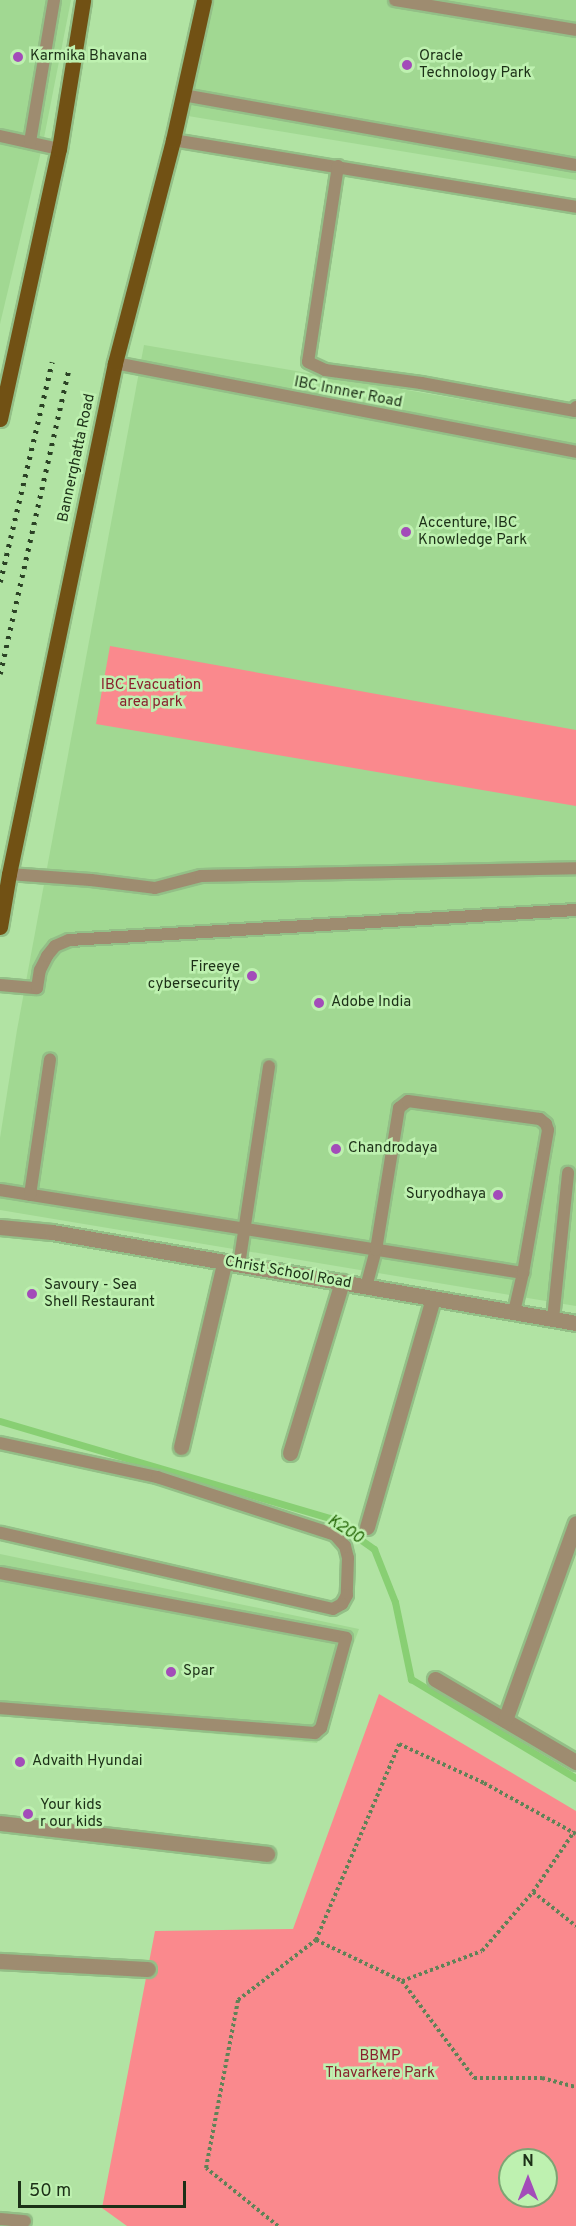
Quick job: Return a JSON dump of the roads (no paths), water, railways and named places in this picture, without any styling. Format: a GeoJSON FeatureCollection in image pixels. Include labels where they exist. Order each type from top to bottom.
{"type":"FeatureCollection","features":[{"type":"Feature","properties":{"kind":"main road"},"geometry":{"type":"LineString","coordinates":[[0,419],[58,149],[83,0]]}},
{"type":"Feature","properties":{"kind":"main road","name":"Bannerghatta Road"},"geometry":{"type":"LineString","coordinates":[[0,927],[115,363],[173,140],[204,0]]}},
{"type":"Feature","properties":{"kind":"street","name":"Christ School Road"},"geometry":{"type":"LineString","coordinates":[[0,1227],[52,1232],[576,1323]]}},
{"type":"Feature","properties":{"kind":"street"},"geometry":{"type":"LineString","coordinates":[[181,1447],[232,1264]]}},
{"type":"Feature","properties":{"kind":"street"},"geometry":{"type":"LineString","coordinates":[[290,1453],[342,1282]]}},
{"type":"Feature","properties":{"kind":"street"},"geometry":{"type":"LineString","coordinates":[[367,1527],[433,1298]]}},
{"type":"Feature","properties":{"kind":"street"},"geometry":{"type":"LineString","coordinates":[[505,1720],[576,1523]]}},
{"type":"Feature","properties":{"kind":"street"},"geometry":{"type":"LineString","coordinates":[[435,1679],[576,1762]]}},
{"type":"Feature","properties":{"kind":"street"},"geometry":{"type":"LineString","coordinates":[[0,1823],[267,1854]]}},
{"type":"Feature","properties":{"kind":"street"},"geometry":{"type":"LineString","coordinates":[[0,1961],[148,1969]]}},
{"type":"Feature","properties":{"kind":"lane"},"geometry":{"type":"LineString","coordinates":[[30,142],[54,0]]}},
{"type":"Feature","properties":{"kind":"lane"},"geometry":{"type":"LineString","coordinates":[[395,0],[576,30]]}},
{"type":"Feature","properties":{"kind":"lane"},"geometry":{"type":"LineString","coordinates":[[183,95],[576,165]]}},
{"type":"Feature","properties":{"kind":"lane"},"geometry":{"type":"LineString","coordinates":[[0,136],[58,149]]}},
{"type":"Feature","properties":{"kind":"lane"},"geometry":{"type":"LineString","coordinates":[[173,140],[576,207]]}},
{"type":"Feature","properties":{"kind":"lane"},"geometry":{"type":"LineString","coordinates":[[338,166],[308,362],[325,370],[421,383],[575,411],[576,407]]}},
{"type":"Feature","properties":{"kind":"lane","name":"IBC Innner Road"},"geometry":{"type":"LineString","coordinates":[[115,363],[576,452]]}},
{"type":"Feature","properties":{"kind":"lane"},"geometry":{"type":"LineString","coordinates":[[9,874],[91,880],[155,888],[201,876],[576,868]]}},
{"type":"Feature","properties":{"kind":"lane"},"geometry":{"type":"LineString","coordinates":[[0,985],[37,988],[40,970],[47,956],[55,946],[69,940],[576,910]]}},
{"type":"Feature","properties":{"kind":"lane"},"geometry":{"type":"LineString","coordinates":[[30,1195],[51,1059]]}},
{"type":"Feature","properties":{"kind":"lane"},"geometry":{"type":"LineString","coordinates":[[232,1264],[245,1229],[269,1066]]}},
{"type":"Feature","properties":{"kind":"lane"},"geometry":{"type":"LineString","coordinates":[[366,1287],[376,1250],[399,1108],[402,1105],[408,1101],[540,1119],[548,1130],[514,1312]]}},
{"type":"Feature","properties":{"kind":"lane"},"geometry":{"type":"LineString","coordinates":[[553,1319],[568,1173]]}},
{"type":"Feature","properties":{"kind":"lane"},"geometry":{"type":"LineString","coordinates":[[0,1190],[522,1273]]}},
{"type":"Feature","properties":{"kind":"lane"},"geometry":{"type":"LineString","coordinates":[[0,1443],[157,1477],[335,1535],[345,1546],[348,1558],[347,1594],[342,1604],[333,1609],[0,1533]]}},
{"type":"Feature","properties":{"kind":"lane"},"geometry":{"type":"LineString","coordinates":[[0,1573],[346,1638],[321,1728],[315,1733],[0,1708]]}},
{"type":"Feature","properties":{"kind":"lane"},"geometry":{"type":"LineString","coordinates":[[0,2219],[25,2221]]}},
{"type":"Feature","properties":{"kind":"waterway","name":"K200"},"geometry":{"type":"LineString","coordinates":[[0,1421],[330,1518],[374,1549],[395,1602],[411,1679],[576,1778]]}},
{"type":"Feature","properties":{"kind":"railway"},"geometry":{"type":"LineString","coordinates":[[0,582],[52,362]]}},
{"type":"Feature","properties":{"kind":"railway"},"geometry":{"type":"LineString","coordinates":[[0,674],[69,368]]}},
{"type":"Feature","properties":{"kind":"place","name":"Karmika Bhavana"},"geometry":{"type":"Point","coordinates":[18,57]}},
{"type":"Feature","properties":{"kind":"place","name":"Oracle Technology Park"},"geometry":{"type":"Point","coordinates":[407,65]}},
{"type":"Feature","properties":{"kind":"place","name":"Accenture, IBC Knowledge Park"},"geometry":{"type":"Point","coordinates":[406,532]}},
{"type":"Feature","properties":{"kind":"place","name":"Fireeye cybersecurity"},"geometry":{"type":"Point","coordinates":[252,976]}},
{"type":"Feature","properties":{"kind":"place","name":"Adobe India"},"geometry":{"type":"Point","coordinates":[319,1003]}},
{"type":"Feature","properties":{"kind":"place","name":"Chandrodaya"},"geometry":{"type":"Point","coordinates":[336,1149]}},
{"type":"Feature","properties":{"kind":"place","name":"Suryodhaya"},"geometry":{"type":"Point","coordinates":[498,1195]}},
{"type":"Feature","properties":{"kind":"place","name":"Savoury - Sea Shell Restaurant"},"geometry":{"type":"Point","coordinates":[32,1294]}},
{"type":"Feature","properties":{"kind":"place","name":"Spar"},"geometry":{"type":"Point","coordinates":[171,1672]}},
{"type":"Feature","properties":{"kind":"place","name":"Advaith Hyundai"},"geometry":{"type":"Point","coordinates":[20,1762]}},
{"type":"Feature","properties":{"kind":"place","name":"Your kids r our kids"},"geometry":{"type":"Point","coordinates":[28,1814]}},
{"type":"Feature","properties":{"kind":"park label","name":"IBC Evacuation area park"},"geometry":{"type":"Point","coordinates":[151,694]}},
{"type":"Feature","properties":{"kind":"park label","name":"BBMP Thavarkere Park"},"geometry":{"type":"Point","coordinates":[380,2064]}}]}
